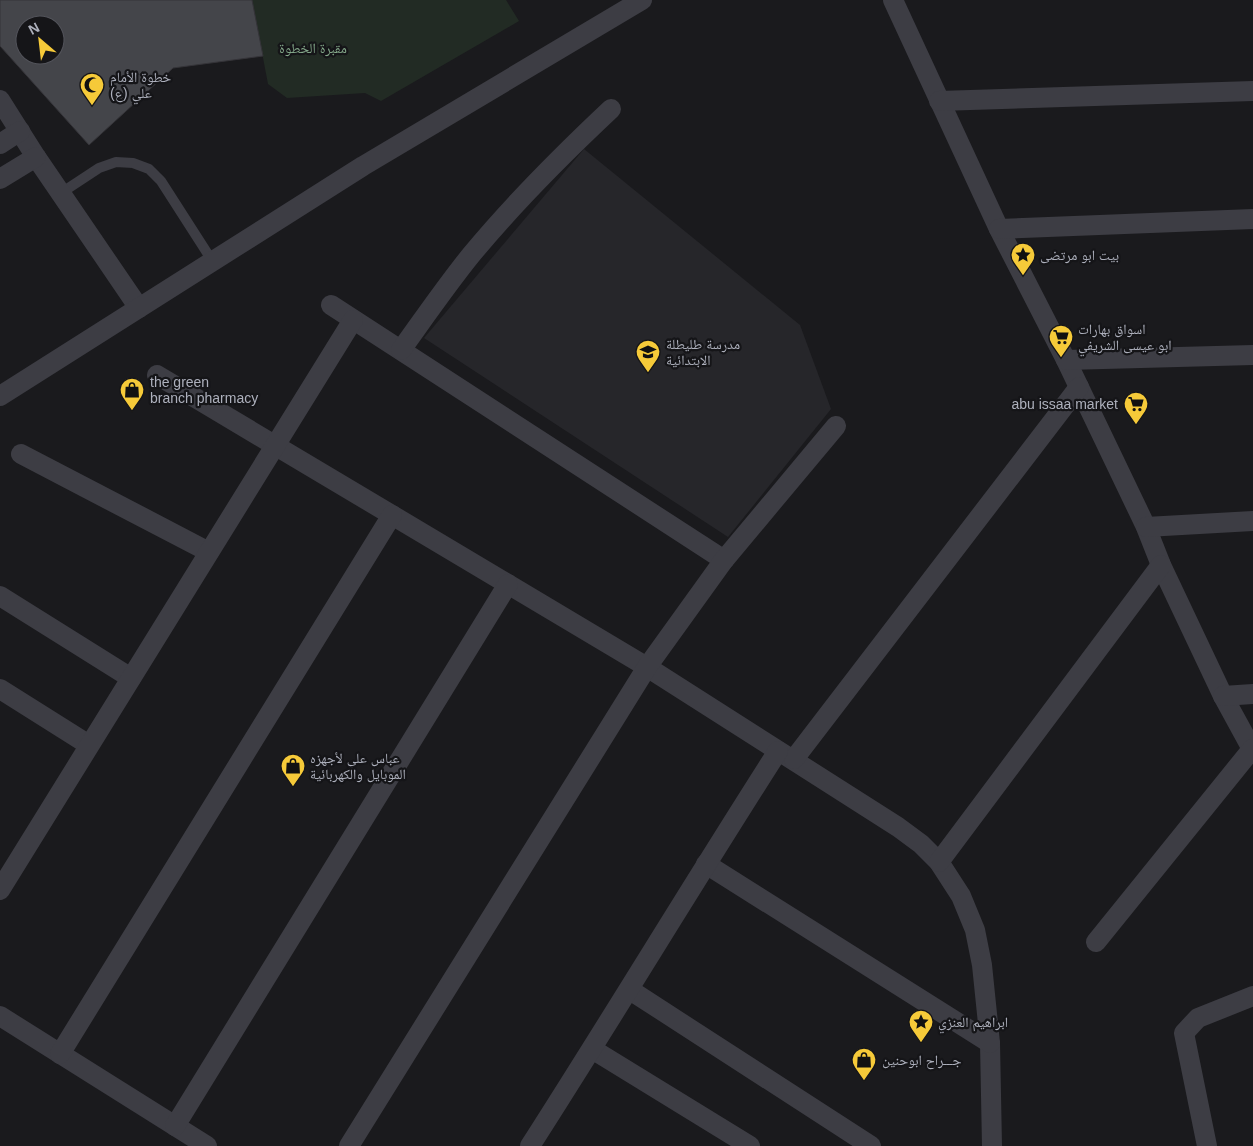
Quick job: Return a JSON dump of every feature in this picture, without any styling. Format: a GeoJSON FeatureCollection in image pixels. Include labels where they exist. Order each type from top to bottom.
{"type":"FeatureCollection","features":[{"type":"Feature","properties":{"kind":"street"},"geometry":{"type":"LineString","coordinates":[[0,396],[363,166],[642,0]]}},
{"type":"Feature","properties":{"kind":"street"},"geometry":{"type":"LineString","coordinates":[[893,0],[999,229],[1079,386],[1146,527],[1161,565],[1223,696],[1253,750],[1096,942]]}},
{"type":"Feature","properties":{"kind":"street"},"geometry":{"type":"LineString","coordinates":[[939,101],[1253,91]]}},
{"type":"Feature","properties":{"kind":"street"},"geometry":{"type":"LineString","coordinates":[[0,100],[36,157],[139,308]]}},
{"type":"Feature","properties":{"kind":"street"},"geometry":{"type":"LineString","coordinates":[[400,350],[465,263],[510,210],[611,109]]}},
{"type":"Feature","properties":{"kind":"street"},"geometry":{"type":"LineString","coordinates":[[0,144],[20,131]]}},
{"type":"Feature","properties":{"kind":"street"},"geometry":{"type":"LineString","coordinates":[[0,179],[36,157]]}},
{"type":"Feature","properties":{"kind":"street"},"geometry":{"type":"LineString","coordinates":[[999,229],[1253,219]]}},
{"type":"Feature","properties":{"kind":"street"},"geometry":{"type":"LineString","coordinates":[[331,305],[724,560]]}},
{"type":"Feature","properties":{"kind":"street"},"geometry":{"type":"LineString","coordinates":[[0,890],[6,866],[90,746],[353,320]]}},
{"type":"Feature","properties":{"kind":"street"},"geometry":{"type":"LineString","coordinates":[[1066,360],[1253,355]]}},
{"type":"Feature","properties":{"kind":"street"},"geometry":{"type":"LineString","coordinates":[[158,375],[647,667],[898,827],[921,844],[939,862],[961,896],[975,930],[982,966],[990,1043],[992,1146]]}},
{"type":"Feature","properties":{"kind":"street"},"geometry":{"type":"LineString","coordinates":[[530,1146],[630,990],[706,864],[786,755],[1079,386]]}},
{"type":"Feature","properties":{"kind":"street"},"geometry":{"type":"LineString","coordinates":[[349,1146],[647,667],[724,560],[836,426]]}},
{"type":"Feature","properties":{"kind":"street"},"geometry":{"type":"LineString","coordinates":[[21,454],[209,552]]}},
{"type":"Feature","properties":{"kind":"street"},"geometry":{"type":"LineString","coordinates":[[60,1054],[392,515]]}},
{"type":"Feature","properties":{"kind":"street"},"geometry":{"type":"LineString","coordinates":[[1146,527],[1253,521]]}},
{"type":"Feature","properties":{"kind":"street"},"geometry":{"type":"LineString","coordinates":[[939,862],[1161,565]]}},
{"type":"Feature","properties":{"kind":"street"},"geometry":{"type":"LineString","coordinates":[[175,1126],[508,584]]}},
{"type":"Feature","properties":{"kind":"street"},"geometry":{"type":"LineString","coordinates":[[0,596],[131,678]]}},
{"type":"Feature","properties":{"kind":"street"},"geometry":{"type":"LineString","coordinates":[[0,689],[90,746]]}},
{"type":"Feature","properties":{"kind":"street"},"geometry":{"type":"LineString","coordinates":[[1223,696],[1253,694]]}},
{"type":"Feature","properties":{"kind":"street"},"geometry":{"type":"LineString","coordinates":[[706,864],[990,1043]]}},
{"type":"Feature","properties":{"kind":"street"},"geometry":{"type":"LineString","coordinates":[[630,990],[871,1146]]}},
{"type":"Feature","properties":{"kind":"street"},"geometry":{"type":"LineString","coordinates":[[1207,1146],[1184,1033],[1198,1018],[1253,996]]}},
{"type":"Feature","properties":{"kind":"street"},"geometry":{"type":"LineString","coordinates":[[0,1016],[207,1146]]}},
{"type":"Feature","properties":{"kind":"street"},"geometry":{"type":"LineString","coordinates":[[592,1048],[750,1146]]}},
{"type":"Feature","properties":{"kind":"lane"},"geometry":{"type":"LineString","coordinates":[[61,193],[100,168],[116,162],[132,163],[148,169],[161,181],[213,262]]}},
{"type":"Feature","properties":{"kind":"shaded area","name":"مدرسة طليطلة الابتدائية"},"geometry":{"type":"Polygon","coordinates":[[[584,149],[800,325],[831,409],[728,537],[424,338],[584,149]]]}},
{"type":"Feature","properties":{"kind":"green space","name":"مقبرة الخطوة"},"geometry":{"type":"Polygon","coordinates":[[[252,0],[506,0],[519,21],[381,101],[365,93],[287,98],[268,84],[252,0]]]}},
{"type":"Feature","properties":{"kind":"building","name":"خطوة الأمام علي (ع)"},"geometry":{"type":"Polygon","coordinates":[[[0,0],[252,0],[263,56],[173,68],[89,145],[17,65],[65,65],[65,15],[15,15],[15,63],[0,46],[0,0]]]}},
{"type":"Feature","properties":{"kind":"place","name":"خطوة الأمام علي (ع)"},"geometry":{"type":"Point","coordinates":[92,106]}},
{"type":"Feature","properties":{"kind":"place","name":"بيت ابو مرتضى"},"geometry":{"type":"Point","coordinates":[1023,276]}},
{"type":"Feature","properties":{"kind":"place","name":"اسواق بهارات ابو عيسى الشريفي"},"geometry":{"type":"Point","coordinates":[1061,358]}},
{"type":"Feature","properties":{"kind":"place","name":"مدرسة طليطلة الابتدائية"},"geometry":{"type":"Point","coordinates":[648,373]}},
{"type":"Feature","properties":{"kind":"place","name":"the green branch pharmacy"},"geometry":{"type":"Point","coordinates":[132,411]}},
{"type":"Feature","properties":{"kind":"place","name":"abu issaa market"},"geometry":{"type":"Point","coordinates":[1136,425]}},
{"type":"Feature","properties":{"kind":"place","name":"عباس علي لأجهزه الموبايل والكهربائية"},"geometry":{"type":"Point","coordinates":[293,787]}},
{"type":"Feature","properties":{"kind":"place","name":"ابراهيم العنزي"},"geometry":{"type":"Point","coordinates":[921,1043]}},
{"type":"Feature","properties":{"kind":"place","name":"جـــراح ابوحنين"},"geometry":{"type":"Point","coordinates":[864,1081]}}]}
